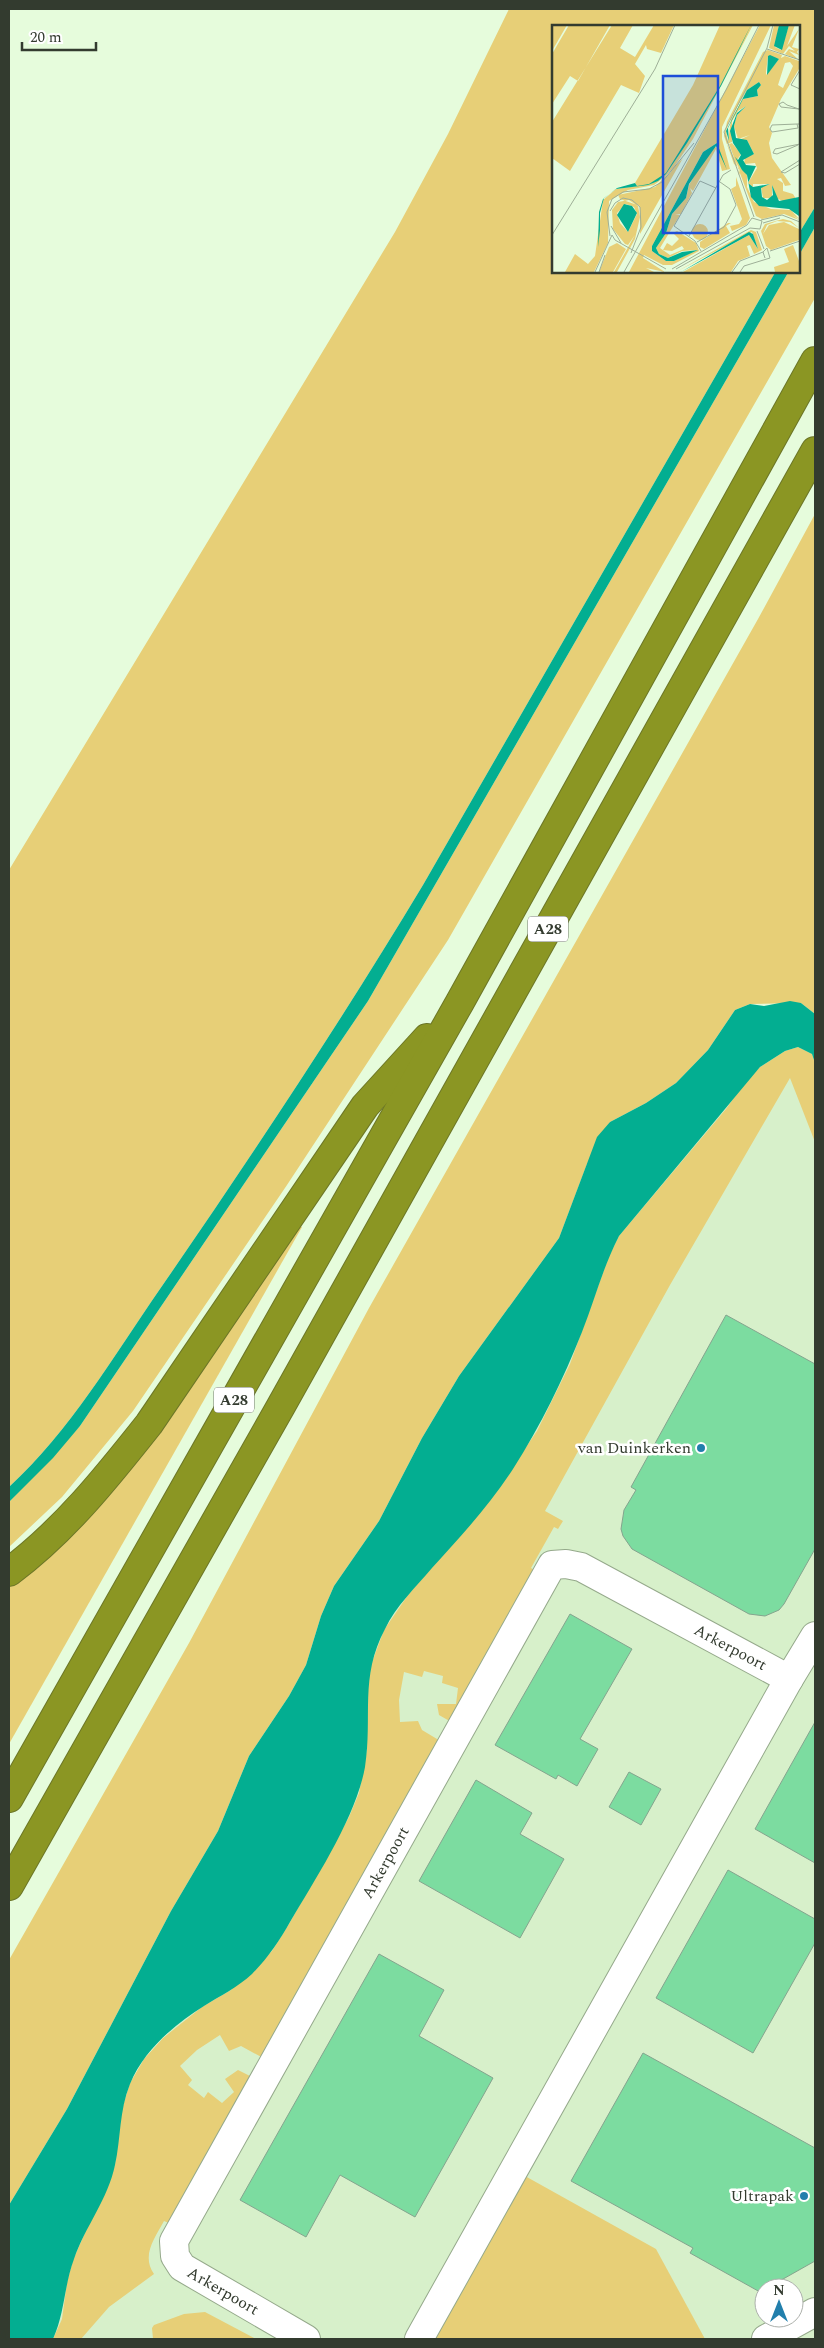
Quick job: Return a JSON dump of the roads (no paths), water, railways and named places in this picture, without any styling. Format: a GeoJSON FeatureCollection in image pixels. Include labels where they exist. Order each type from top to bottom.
{"type":"FeatureCollection","features":[{"type":"Feature","properties":{"kind":"highway","name":"A28"},"geometry":{"type":"LineString","coordinates":[[9,1798],[460,1002],[815,361]]}},
{"type":"Feature","properties":{"kind":"highway","name":"A28"},"geometry":{"type":"LineString","coordinates":[[9,1886],[286,1398],[815,451]]}},
{"type":"Feature","properties":{"kind":"highway","name":"A28"},"geometry":{"type":"LineString","coordinates":[[9,1572],[77,1511],[122,1458],[155,1416],[365,1106],[460,1002]]}},
{"type":"Feature","properties":{"kind":"street","name":"Arkerpoort"},"geometry":{"type":"LineString","coordinates":[[306,2339],[182,2267],[175,2256],[174,2241],[552,1565],[566,1564],[581,1567],[789,1678]]}},
{"type":"Feature","properties":{"kind":"street"},"geometry":{"type":"LineString","coordinates":[[419,2339],[789,1678],[815,1636]]}},
{"type":"Feature","properties":{"kind":"street"},"geometry":{"type":"LineString","coordinates":[[766,2339],[815,2312]]}},
{"type":"Feature","properties":{"kind":"water"},"geometry":{"type":"Polygon","coordinates":[[[815,207],[815,227],[799,255],[799,233],[815,207]]]}},
{"type":"Feature","properties":{"kind":"water"},"geometry":{"type":"Polygon","coordinates":[[[775,272],[788,272],[368,1001],[80,1426],[53,1458],[9,1502],[9,1487],[52,1442],[108,1367],[261,1140],[392,937],[775,272]]]}},
{"type":"Feature","properties":{"kind":"water"},"geometry":{"type":"Polygon","coordinates":[[[790,1001],[801,1003],[815,1014],[815,1063],[812,1054],[798,1047],[785,1051],[760,1067],[619,1236],[608,1259],[582,1332],[567,1367],[542,1419],[513,1469],[485,1508],[406,1597],[385,1629],[377,1647],[369,1681],[365,1767],[353,1806],[334,1847],[282,1936],[258,1968],[241,1983],[182,2021],[161,2039],[143,2060],[126,2094],[112,2177],[74,2259],[60,2319],[53,2339],[9,2339],[9,2205],[67,2109],[171,1911],[218,1831],[249,1756],[289,1696],[306,1665],[321,1616],[334,1586],[379,1521],[422,1438],[459,1376],[559,1238],[597,1137],[610,1122],[646,1103],[676,1083],[708,1050],[735,1010],[750,1004],[764,1006],[790,1001]]]}},
{"type":"Feature","properties":{"kind":"place","name":"van Duinkerken"},"geometry":{"type":"Point","coordinates":[701,1448]}},
{"type":"Feature","properties":{"kind":"place","name":"Ultrapak"},"geometry":{"type":"Point","coordinates":[804,2196]}}]}
